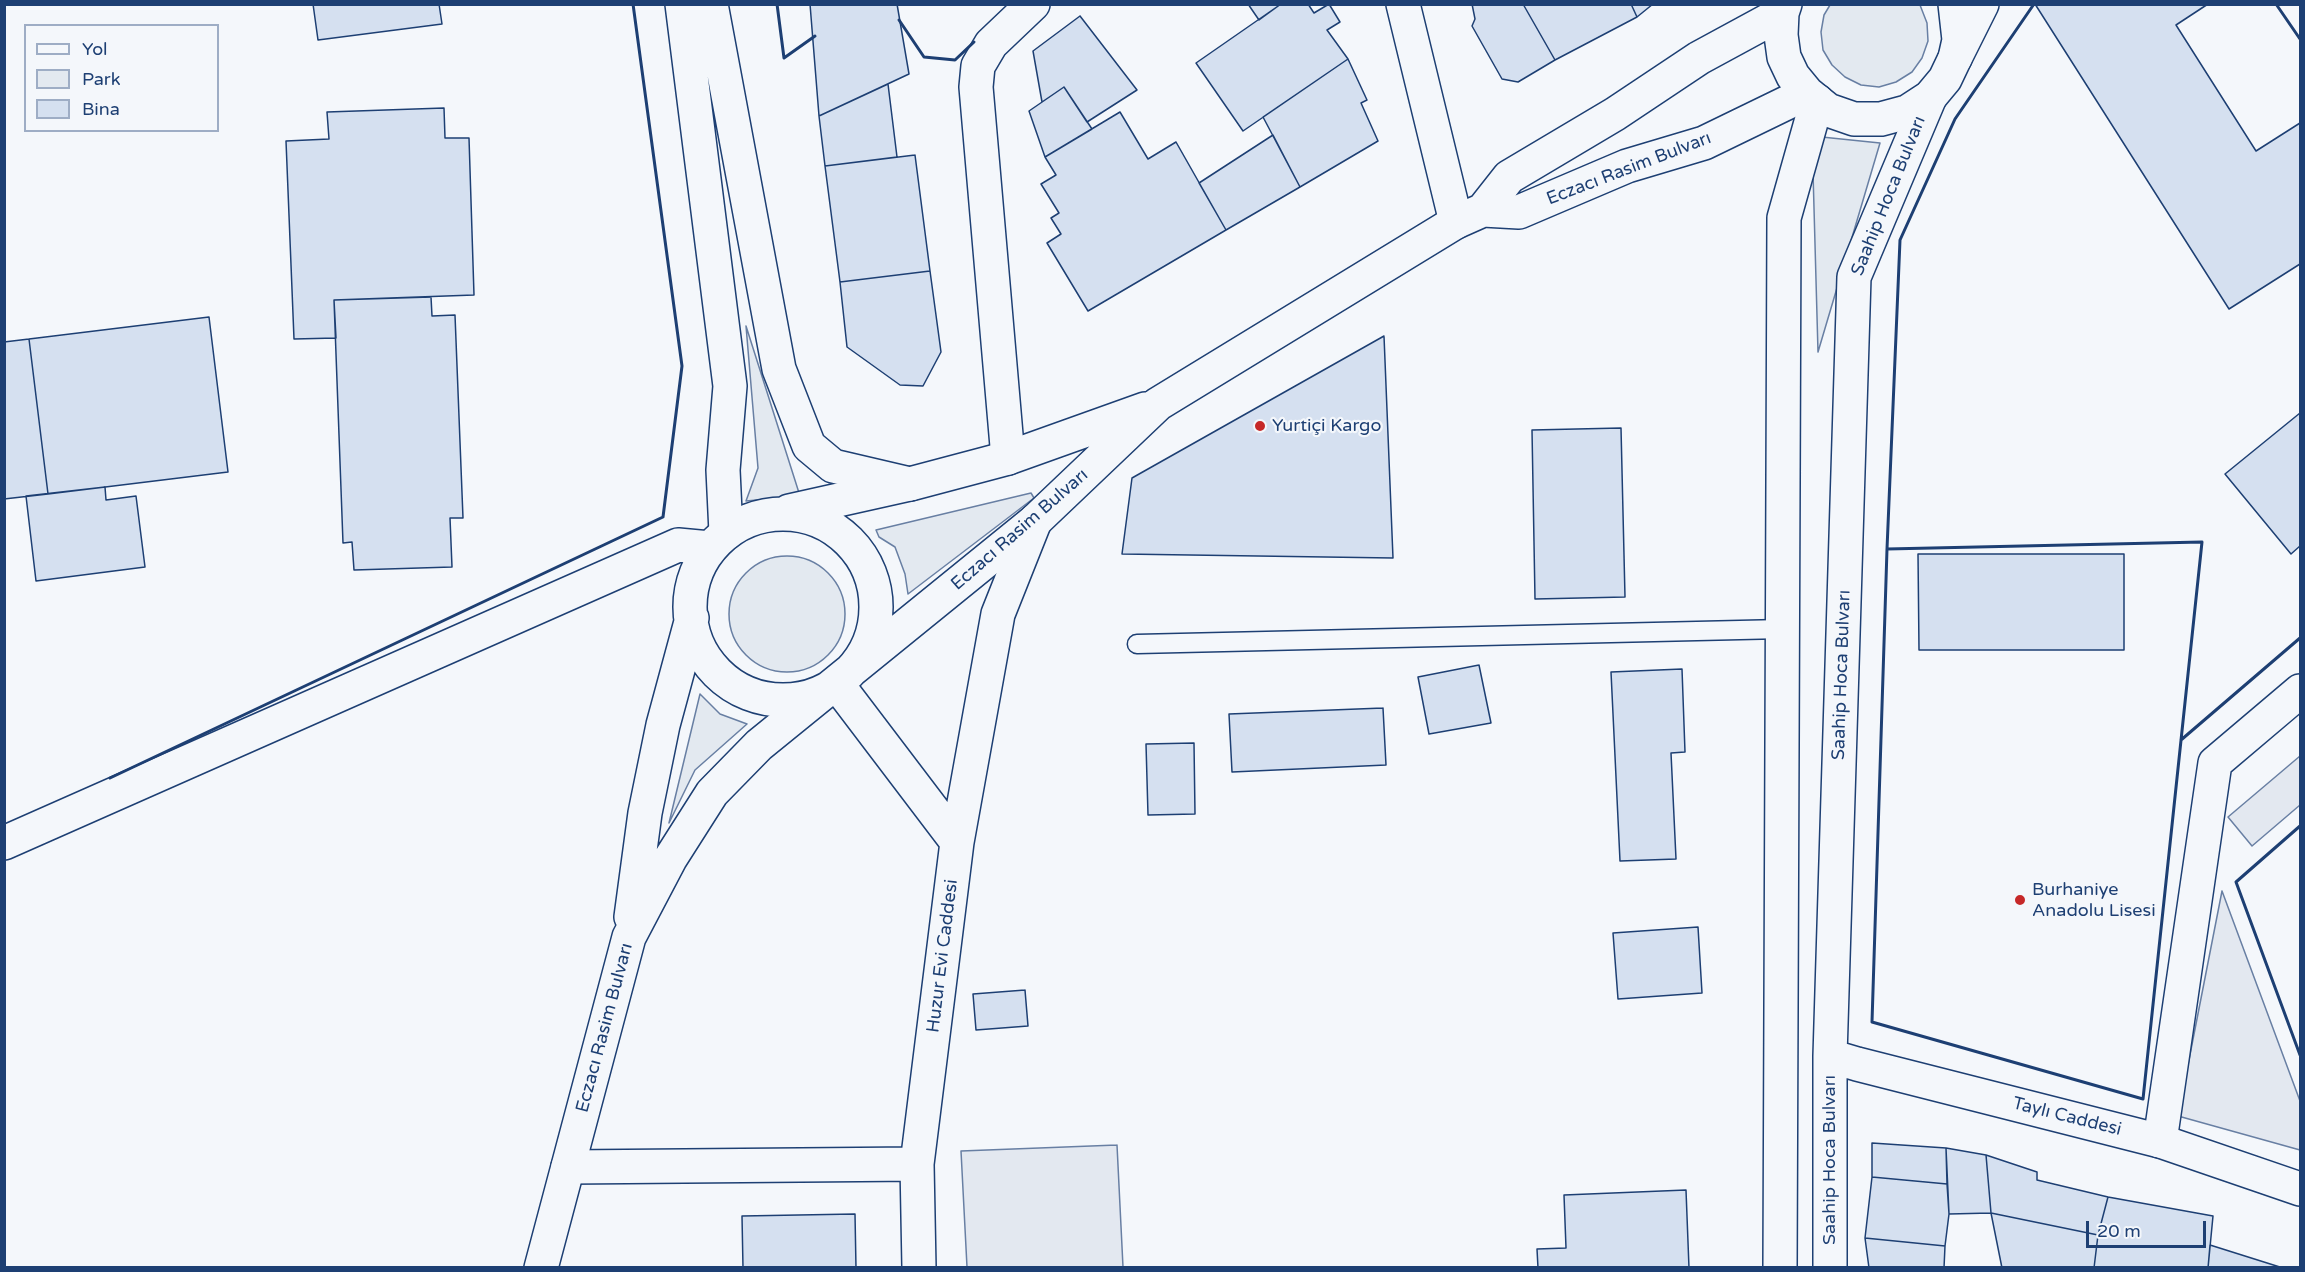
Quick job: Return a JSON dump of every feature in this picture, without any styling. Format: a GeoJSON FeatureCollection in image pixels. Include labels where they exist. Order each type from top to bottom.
{"type":"FeatureCollection","features":[{"type":"Feature","properties":{"kind":"main road"},"geometry":{"type":"LineString","coordinates":[[682,4],[730,386],[718,540]]}},
{"type":"Feature","properties":{"kind":"main road"},"geometry":{"type":"LineString","coordinates":[[711,4],[779,369],[809,446],[833,466],[910,484]]}},
{"type":"Feature","properties":{"kind":"main road"},"geometry":{"type":"LineString","coordinates":[[1008,458],[976,87],[978,66],[991,44],[1033,4]]}},
{"type":"Feature","properties":{"kind":"main road"},"geometry":{"type":"LineString","coordinates":[[1403,4],[1469,216],[1509,177],[1615,114],[1699,58],[1783,9]]}},
{"type":"Feature","properties":{"kind":"main road"},"geometry":{"type":"LineString","coordinates":[[1955,4],[1959,21],[1959,40],[1955,58]]}},
{"type":"Feature","properties":{"kind":"main road"},"geometry":{"type":"LineString","coordinates":[[1783,9],[1781,35],[1784,57],[1793,76],[1812,97],[1828,110],[1854,119],[1881,119],[1907,112],[1930,97],[1945,79],[1982,4]]}},
{"type":"Feature","properties":{"kind":"main road"},"geometry":{"type":"LineString","coordinates":[[1780,1268],[1784,218],[1812,97]]}},
{"type":"Feature","properties":{"kind":"main road","name":"Eczacı Rasim Bulvarı"},"geometry":{"type":"LineString","coordinates":[[541,1268],[629,936],[670,858],[712,793],[759,746],[1035,520],[1158,404],[1469,216],[1518,212],[1627,166],[1704,143],[1812,97]]}},
{"type":"Feature","properties":{"kind":"main road","name":"Saahip Hoca Bulvarı"},"geometry":{"type":"LineString","coordinates":[[1830,1268],[1830,1056],[1854,277],[1930,97]]}},
{"type":"Feature","properties":{"kind":"main road"},"geometry":{"type":"LineString","coordinates":[[776,513],[807,516],[834,528],[857,549],[871,575],[876,605],[873,635],[859,663],[837,684],[810,697],[781,700],[752,695],[726,680],[706,659],[693,631],[690,602],[695,575],[718,540],[749,519],[776,513],[910,484],[1008,458],[1158,404]]}},
{"type":"Feature","properties":{"kind":"main road","name":"Huzur Evi Caddesi"},"geometry":{"type":"LineString","coordinates":[[919,1268],[917,1164],[957,842],[998,614],[1035,520]]}},
{"type":"Feature","properties":{"kind":"main road"},"geometry":{"type":"LineString","coordinates":[[4,843],[678,545],[718,540]]}},
{"type":"Feature","properties":{"kind":"main road"},"geometry":{"type":"LineString","coordinates":[[629,936],[645,813],[663,725],[692,618]]}},
{"type":"Feature","properties":{"kind":"main road"},"geometry":{"type":"LineString","coordinates":[[837,684],[957,842]]}},
{"type":"Feature","properties":{"kind":"main road"},"geometry":{"type":"LineString","coordinates":[[2160,1141],[2215,763],[2301,691]]}},
{"type":"Feature","properties":{"kind":"main road","name":"Taylı Caddesi"},"geometry":{"type":"LineString","coordinates":[[1830,1056],[2160,1141],[2301,1189]]}},
{"type":"Feature","properties":{"kind":"main road"},"geometry":{"type":"LineString","coordinates":[[568,1167],[917,1164]]}},
{"type":"Feature","properties":{"kind":"lane"},"geometry":{"type":"LineString","coordinates":[[1137,644],[1783,629]]}},
{"type":"Feature","properties":{"kind":"green space"},"geometry":{"type":"Polygon","coordinates":[[[1830,5],[1920,5],[1927,23],[1928,41],[1922,58],[1912,72],[1896,82],[1879,87],[1861,85],[1845,77],[1832,65],[1823,50],[1821,32],[1824,15],[1830,5]]]}},
{"type":"Feature","properties":{"kind":"green space"},"geometry":{"type":"Polygon","coordinates":[[[1812,136],[1880,143],[1818,352],[1812,136]]]}},
{"type":"Feature","properties":{"kind":"green space"},"geometry":{"type":"Polygon","coordinates":[[[746,326],[800,496],[746,501],[758,468],[746,326]]]}},
{"type":"Feature","properties":{"kind":"green space"},"geometry":{"type":"Polygon","coordinates":[[[1031,493],[1034,498],[908,594],[905,574],[895,547],[879,537],[876,530],[1031,493]]]}},
{"type":"Feature","properties":{"kind":"green space"},"geometry":{"type":"Polygon","coordinates":[[[787,556],[809,561],[828,573],[840,592],[845,614],[840,636],[828,655],[809,667],[787,672],[765,667],[746,655],[734,636],[729,614],[734,592],[746,573],[765,561],[787,556]]]}},
{"type":"Feature","properties":{"kind":"green space"},"geometry":{"type":"Polygon","coordinates":[[[700,694],[720,714],[747,724],[695,770],[669,823],[700,694]]]}},
{"type":"Feature","properties":{"kind":"shaded area"},"geometry":{"type":"Polygon","coordinates":[[[2300,756],[2300,805],[2252,846],[2228,817],[2300,756]]]}},
{"type":"Feature","properties":{"kind":"shaded area"},"geometry":{"type":"Polygon","coordinates":[[[2222,891],[2300,1101],[2300,1150],[2178,1116],[2222,891]]]}},
{"type":"Feature","properties":{"kind":"shaded area"},"geometry":{"type":"Polygon","coordinates":[[[1117,1145],[1123,1267],[967,1267],[961,1151],[1117,1145]]]}},
{"type":"Feature","properties":{"kind":"building"},"geometry":{"type":"Polygon","coordinates":[[[313,4],[439,4],[442,24],[318,40],[313,4]]]}},
{"type":"Feature","properties":{"kind":"building"},"geometry":{"type":"Polygon","coordinates":[[[810,4],[897,4],[909,74],[819,116],[810,4]]]}},
{"type":"Feature","properties":{"kind":"building"},"geometry":{"type":"Polygon","coordinates":[[[1248,4],[1281,4],[1259,20],[1248,4]]]}},
{"type":"Feature","properties":{"kind":"building"},"geometry":{"type":"Polygon","coordinates":[[[1281,4],[1308,4],[1314,13],[1329,4],[1340,22],[1327,30],[1348,59],[1243,131],[1196,63],[1281,4]]]}},
{"type":"Feature","properties":{"kind":"building"},"geometry":{"type":"Polygon","coordinates":[[[1472,4],[1523,4],[1555,60],[1518,82],[1502,79],[1472,26],[1475,19],[1472,4]]]}},
{"type":"Feature","properties":{"kind":"building"},"geometry":{"type":"Polygon","coordinates":[[[1523,4],[1631,4],[1637,17],[1555,60],[1523,4]]]}},
{"type":"Feature","properties":{"kind":"building"},"geometry":{"type":"Polygon","coordinates":[[[1631,4],[1653,4],[1637,17],[1631,4]]]}},
{"type":"Feature","properties":{"kind":"building"},"geometry":{"type":"Polygon","coordinates":[[[2035,4],[2208,4],[2176,25],[2256,151],[2300,123],[2300,264],[2229,309],[2035,4]]]}},
{"type":"Feature","properties":{"kind":"building"},"geometry":{"type":"Polygon","coordinates":[[[1080,16],[1137,90],[1087,122],[1064,87],[1042,102],[1033,51],[1080,16]]]}},
{"type":"Feature","properties":{"kind":"building"},"geometry":{"type":"Polygon","coordinates":[[[1348,59],[1367,100],[1361,103],[1378,141],[1300,187],[1263,117],[1348,59]]]}},
{"type":"Feature","properties":{"kind":"building"},"geometry":{"type":"Polygon","coordinates":[[[888,84],[897,157],[825,166],[819,116],[888,84]]]}},
{"type":"Feature","properties":{"kind":"building"},"geometry":{"type":"Polygon","coordinates":[[[1064,87],[1092,129],[1045,157],[1029,111],[1064,87]]]}},
{"type":"Feature","properties":{"kind":"building"},"geometry":{"type":"Polygon","coordinates":[[[444,108],[445,138],[469,138],[474,295],[334,300],[336,338],[294,339],[286,141],[329,139],[327,112],[444,108]]]}},
{"type":"Feature","properties":{"kind":"building"},"geometry":{"type":"Polygon","coordinates":[[[1120,112],[1148,159],[1176,142],[1226,230],[1088,311],[1047,243],[1061,234],[1051,218],[1059,213],[1041,184],[1056,175],[1045,157],[1120,112]]]}},
{"type":"Feature","properties":{"kind":"building"},"geometry":{"type":"Polygon","coordinates":[[[1273,135],[1300,187],[1226,230],[1199,183],[1273,135]]]}},
{"type":"Feature","properties":{"kind":"building"},"geometry":{"type":"Polygon","coordinates":[[[915,155],[930,271],[840,282],[825,166],[915,155]]]}},
{"type":"Feature","properties":{"kind":"building"},"geometry":{"type":"Polygon","coordinates":[[[930,271],[941,352],[923,386],[900,385],[847,347],[840,282],[930,271]]]}},
{"type":"Feature","properties":{"kind":"building"},"geometry":{"type":"Polygon","coordinates":[[[431,297],[432,316],[455,315],[463,518],[450,518],[452,567],[354,570],[352,542],[343,543],[334,300],[431,297]]]}},
{"type":"Feature","properties":{"kind":"building"},"geometry":{"type":"Polygon","coordinates":[[[209,317],[228,472],[48,494],[29,339],[209,317]]]}},
{"type":"Feature","properties":{"kind":"building"},"geometry":{"type":"Polygon","coordinates":[[[1384,336],[1393,558],[1122,554],[1132,478],[1384,336]]]}},
{"type":"Feature","properties":{"kind":"building"},"geometry":{"type":"Polygon","coordinates":[[[29,339],[48,494],[4,499],[4,342],[29,339]]]}},
{"type":"Feature","properties":{"kind":"building"},"geometry":{"type":"Polygon","coordinates":[[[2300,413],[2300,546],[2291,554],[2225,474],[2300,413]]]}},
{"type":"Feature","properties":{"kind":"building"},"geometry":{"type":"Polygon","coordinates":[[[1621,428],[1625,597],[1535,599],[1532,430],[1621,428]]]}},
{"type":"Feature","properties":{"kind":"building"},"geometry":{"type":"Polygon","coordinates":[[[105,487],[106,500],[136,496],[145,567],[36,581],[26,496],[105,487]]]}},
{"type":"Feature","properties":{"kind":"building"},"geometry":{"type":"Polygon","coordinates":[[[1918,554],[2124,554],[2124,650],[1919,650],[1918,554]]]}},
{"type":"Feature","properties":{"kind":"building"},"geometry":{"type":"Polygon","coordinates":[[[1479,665],[1491,723],[1429,734],[1418,677],[1479,665]]]}},
{"type":"Feature","properties":{"kind":"building"},"geometry":{"type":"Polygon","coordinates":[[[1682,669],[1685,752],[1671,753],[1676,859],[1620,861],[1611,672],[1682,669]]]}},
{"type":"Feature","properties":{"kind":"building"},"geometry":{"type":"Polygon","coordinates":[[[1383,708],[1386,765],[1232,772],[1229,714],[1383,708]]]}},
{"type":"Feature","properties":{"kind":"building"},"geometry":{"type":"Polygon","coordinates":[[[1194,743],[1195,814],[1148,815],[1146,744],[1194,743]]]}},
{"type":"Feature","properties":{"kind":"building"},"geometry":{"type":"Polygon","coordinates":[[[1698,927],[1702,993],[1618,999],[1613,933],[1698,927]]]}},
{"type":"Feature","properties":{"kind":"building"},"geometry":{"type":"Polygon","coordinates":[[[1025,990],[1028,1026],[976,1030],[973,994],[1025,990]]]}},
{"type":"Feature","properties":{"kind":"building"},"geometry":{"type":"Polygon","coordinates":[[[1872,1143],[1946,1148],[1947,1184],[1872,1177],[1872,1143]]]}},
{"type":"Feature","properties":{"kind":"building"},"geometry":{"type":"Polygon","coordinates":[[[1946,1148],[1986,1155],[1991,1213],[1949,1214],[1946,1148]]]}},
{"type":"Feature","properties":{"kind":"building"},"geometry":{"type":"Polygon","coordinates":[[[1986,1155],[2037,1172],[2037,1180],[2108,1197],[2098,1235],[1991,1213],[1986,1155]]]}},
{"type":"Feature","properties":{"kind":"building"},"geometry":{"type":"Polygon","coordinates":[[[1872,1177],[1947,1184],[1949,1214],[1945,1246],[1865,1238],[1872,1177]]]}},
{"type":"Feature","properties":{"kind":"building"},"geometry":{"type":"Polygon","coordinates":[[[1686,1190],[1689,1268],[1538,1268],[1537,1249],[1566,1248],[1564,1195],[1686,1190]]]}},
{"type":"Feature","properties":{"kind":"building"},"geometry":{"type":"Polygon","coordinates":[[[2108,1197],[2213,1216],[2208,1268],[2094,1268],[2098,1235],[2108,1197]]]}},
{"type":"Feature","properties":{"kind":"building"},"geometry":{"type":"Polygon","coordinates":[[[1991,1213],[2098,1235],[2094,1268],[2002,1268],[1991,1213]]]}},
{"type":"Feature","properties":{"kind":"building"},"geometry":{"type":"Polygon","coordinates":[[[855,1214],[856,1268],[743,1268],[742,1216],[855,1214]]]}},
{"type":"Feature","properties":{"kind":"building"},"geometry":{"type":"Polygon","coordinates":[[[1865,1238],[1945,1246],[1944,1268],[1869,1268],[1865,1238]]]}},
{"type":"Feature","properties":{"kind":"building"},"geometry":{"type":"Polygon","coordinates":[[[2210,1245],[2283,1268],[2208,1268],[2210,1245]]]}},
{"type":"Feature","properties":{"kind":"wall"},"geometry":{"type":"LineString","coordinates":[[110,778],[663,517],[682,366],[633,4]]}},
{"type":"Feature","properties":{"kind":"wall"},"geometry":{"type":"LineString","coordinates":[[777,4],[784,58],[815,36]]}},
{"type":"Feature","properties":{"kind":"wall"},"geometry":{"type":"LineString","coordinates":[[1887,549],[2202,542],[2143,1099],[1872,1022],[1887,549],[1900,240],[1955,119],[2034,4]]}},
{"type":"Feature","properties":{"kind":"wall"},"geometry":{"type":"LineString","coordinates":[[2276,4],[2300,39]]}},
{"type":"Feature","properties":{"kind":"wall"},"geometry":{"type":"LineString","coordinates":[[899,20],[924,57],[955,60],[974,42]]}},
{"type":"Feature","properties":{"kind":"wall"},"geometry":{"type":"LineString","coordinates":[[2181,740],[2300,638]]}},
{"type":"Feature","properties":{"kind":"wall"},"geometry":{"type":"LineString","coordinates":[[2300,826],[2236,882],[2300,1055]]}},
{"type":"Feature","properties":{"kind":"place","name":"Yurtiçi Kargo"},"geometry":{"type":"Point","coordinates":[1260,426]}},
{"type":"Feature","properties":{"kind":"place","name":"Burhaniye Anadolu Lisesi"},"geometry":{"type":"Point","coordinates":[2020,900]}}]}
